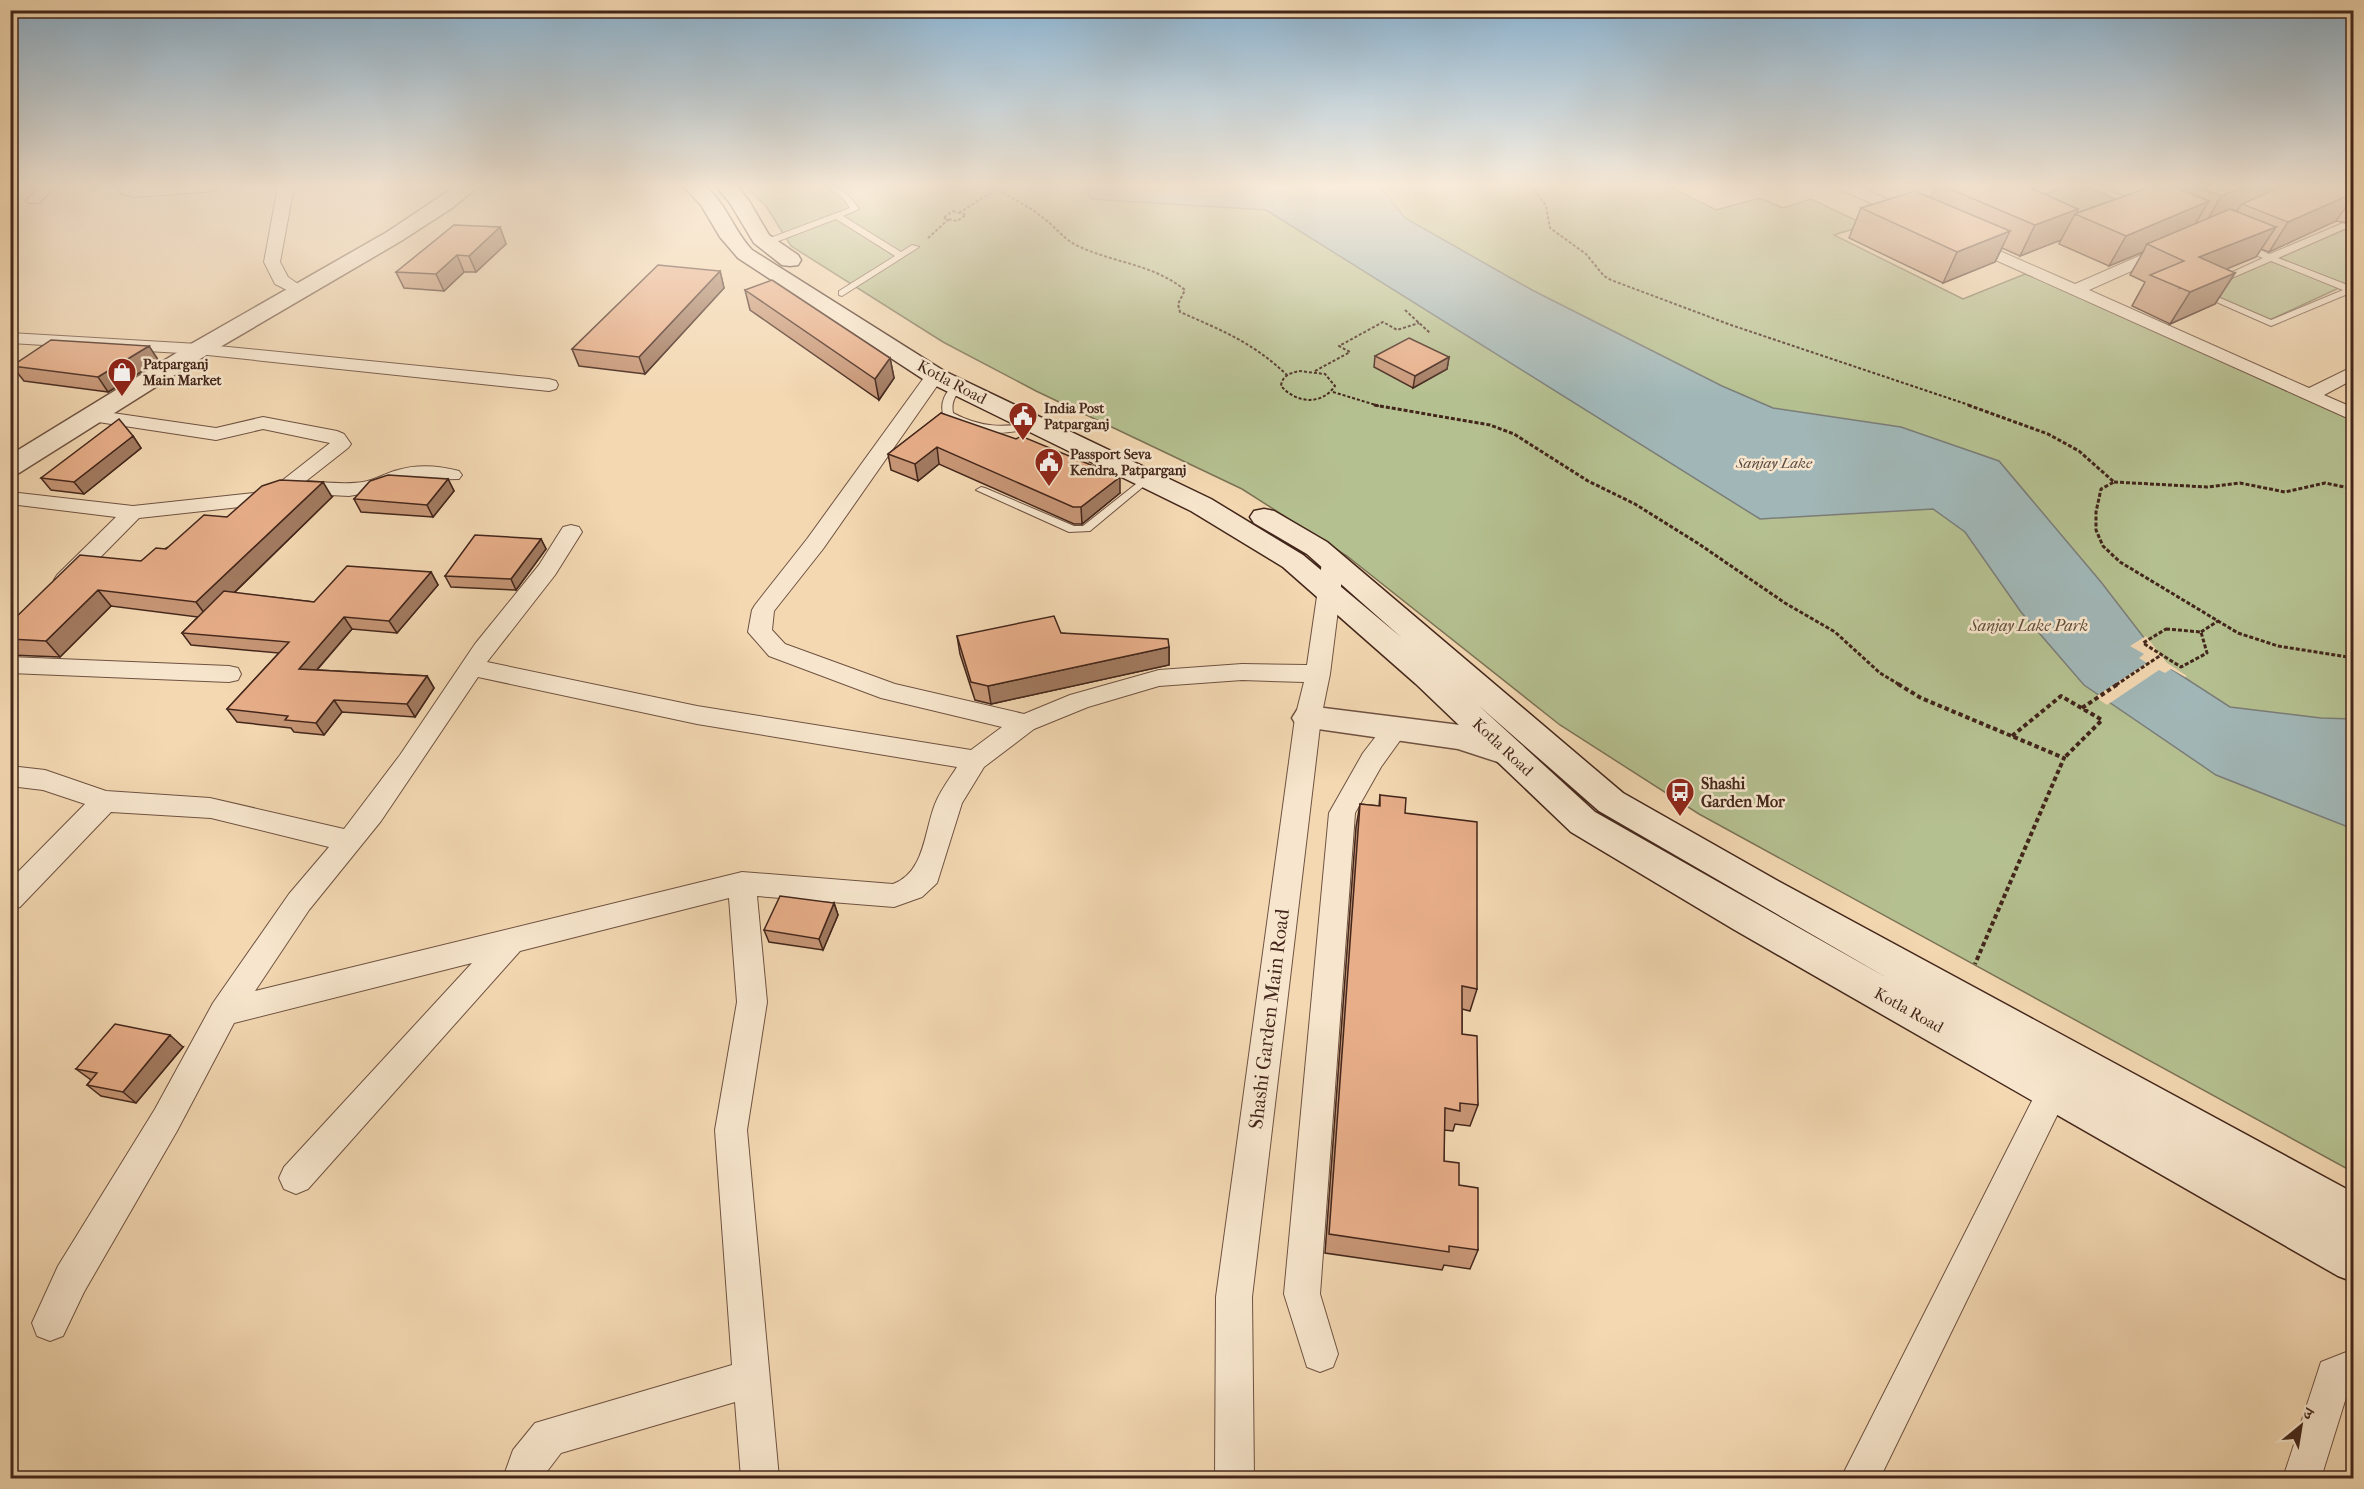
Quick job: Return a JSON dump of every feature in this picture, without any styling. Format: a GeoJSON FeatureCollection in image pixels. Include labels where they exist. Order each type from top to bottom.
{"type":"FeatureCollection","features":[{"type":"Feature","properties":{"kind":"main road"},"geometry":{"type":"LineString","coordinates":[[10,467],[198,349],[363,255]]}},
{"type":"Feature","properties":{"kind":"main road","name":"Kotla Road"},"geometry":{"type":"LineString","coordinates":[[747,255],[946,381],[1201,505],[1293,561],[1331,577],[1611,802],[1765,891],[2354,1217]]}},
{"type":"Feature","properties":{"kind":"main road","name":"Kotla Road"},"geometry":{"type":"LineString","coordinates":[[784,255],[959,366],[1071,422],[1218,490],[1317,548],[1331,577],[1427,676],[1583,822],[1746,918],[2354,1260]]}},
{"type":"Feature","properties":{"kind":"main road"},"geometry":{"type":"LineString","coordinates":[[1308,718],[1460,737],[1510,754]]}},
{"type":"Feature","properties":{"kind":"street"},"geometry":{"type":"LineString","coordinates":[[273,255],[272,261],[281,280],[299,291]]}},
{"type":"Feature","properties":{"kind":"street"},"geometry":{"type":"LineString","coordinates":[[1998,255],[2354,415]]}},
{"type":"Feature","properties":{"kind":"street"},"geometry":{"type":"LineString","coordinates":[[2075,290],[2154,255]]}},
{"type":"Feature","properties":{"kind":"street"},"geometry":{"type":"LineString","coordinates":[[10,338],[198,349],[549,385]]}},
{"type":"Feature","properties":{"kind":"street"},"geometry":{"type":"LineString","coordinates":[[2309,395],[2354,371]]}},
{"type":"Feature","properties":{"kind":"street"},"geometry":{"type":"LineString","coordinates":[[946,381],[764,610],[760,632],[777,650],[890,692],[1025,723]]}},
{"type":"Feature","properties":{"kind":"street"},"geometry":{"type":"LineString","coordinates":[[10,498],[132,512],[258,499],[286,487],[340,444],[337,438],[263,423],[216,434],[92,416]]}},
{"type":"Feature","properties":{"kind":"street"},"geometry":{"type":"LineString","coordinates":[[286,487],[349,489],[370,487],[406,474],[423,472],[452,475]]}},
{"type":"Feature","properties":{"kind":"street"},"geometry":{"type":"LineString","coordinates":[[51,594],[132,512]]}},
{"type":"Feature","properties":{"kind":"street"},"geometry":{"type":"LineString","coordinates":[[50,1323],[71,1279],[166,1120],[224,1012],[299,903],[409,762],[471,667],[547,570],[571,532]]}},
{"type":"Feature","properties":{"kind":"street","name":"Shashi Garden Main Road"},"geometry":{"type":"LineString","coordinates":[[1235,1479],[1234,1296],[1308,718],[1318,674],[1331,577]]}},
{"type":"Feature","properties":{"kind":"street"},"geometry":{"type":"LineString","coordinates":[[10,665],[228,674]]}},
{"type":"Feature","properties":{"kind":"street"},"geometry":{"type":"LineString","coordinates":[[471,667],[697,715],[975,760]]}},
{"type":"Feature","properties":{"kind":"street"},"geometry":{"type":"LineString","coordinates":[[224,1012],[742,883],[894,896],[912,890],[927,874],[949,802],[975,760],[1025,723],[1079,701],[1159,678],[1242,672],[1318,674]]}},
{"type":"Feature","properties":{"kind":"street"},"geometry":{"type":"LineString","coordinates":[[1320,1354],[1302,1294],[1342,813],[1372,760],[1396,728]]}},
{"type":"Feature","properties":{"kind":"street"},"geometry":{"type":"LineString","coordinates":[[10,776],[45,780],[105,801],[208,809],[210,807],[349,841]]}},
{"type":"Feature","properties":{"kind":"street"},"geometry":{"type":"LineString","coordinates":[[10,899],[105,801]]}},
{"type":"Feature","properties":{"kind":"street"},"geometry":{"type":"LineString","coordinates":[[742,883],[753,1002],[732,1130],[760,1479]]}},
{"type":"Feature","properties":{"kind":"street"},"geometry":{"type":"LineString","coordinates":[[296,1178],[512,940]]}},
{"type":"Feature","properties":{"kind":"street"},"geometry":{"type":"LineString","coordinates":[[1860,1479],[2053,1091]]}},
{"type":"Feature","properties":{"kind":"street"},"geometry":{"type":"LineString","coordinates":[[2302,1479],[2334,1375],[2354,1367]]}},
{"type":"Feature","properties":{"kind":"street"},"geometry":{"type":"LineString","coordinates":[[523,1479],[527,1464],[549,1437],[752,1378]]}},
{"type":"Feature","properties":{"kind":"lane"},"geometry":{"type":"LineString","coordinates":[[2266,255],[2352,289]]}},
{"type":"Feature","properties":{"kind":"lane"},"geometry":{"type":"LineString","coordinates":[[2273,255],[2196,291],[2271,323],[2352,289]]}},
{"type":"Feature","properties":{"kind":"lane"},"geometry":{"type":"LineString","coordinates":[[842,293],[900,256]]}},
{"type":"Feature","properties":{"kind":"lane"},"geometry":{"type":"LineString","coordinates":[[981,490],[1073,530],[1086,529],[1146,478]]}},
{"type":"Feature","properties":{"kind":"path"},"geometry":{"type":"LineString","coordinates":[[1105,255],[1177,283],[1185,290],[1178,304],[1180,312],[1240,339],[1265,354],[1287,375]]}},
{"type":"Feature","properties":{"kind":"path"},"geometry":{"type":"LineString","coordinates":[[1587,255],[1611,280],[1731,325],[1831,357],[1883,378],[1935,393],[2048,434],[2079,451],[2114,482]]}},
{"type":"Feature","properties":{"kind":"path"},"geometry":{"type":"LineString","coordinates":[[1405,310],[1430,333]]}},
{"type":"Feature","properties":{"kind":"path"},"geometry":{"type":"LineString","coordinates":[[1315,371],[1350,352],[1339,346],[1383,322],[1397,330],[1419,323]]}},
{"type":"Feature","properties":{"kind":"path"},"geometry":{"type":"LineString","coordinates":[[1333,392],[1335,386],[1333,380],[1315,371],[1299,371],[1287,375],[1283,378],[1281,386],[1287,394],[1294,397],[1318,399],[1333,392],[1384,408],[1490,425],[1514,434],[1588,481],[1635,504],[1699,544],[1785,603],[1835,632],[1880,673],[1921,698],[2064,758]]}},
{"type":"Feature","properties":{"kind":"path"},"geometry":{"type":"LineString","coordinates":[[2354,489],[2325,483],[2285,492],[2240,483],[2207,488],[2114,482],[2101,489],[2094,527],[2096,534],[2120,562],[2218,621],[2257,641],[2354,658]]}},
{"type":"Feature","properties":{"kind":"path"},"geometry":{"type":"LineString","coordinates":[[2201,632],[2207,653],[2181,667],[2143,643],[2166,629],[2201,632],[2218,621]]}},
{"type":"Feature","properties":{"kind":"path"},"geometry":{"type":"LineString","coordinates":[[2082,708],[2161,655]]}},
{"type":"Feature","properties":{"kind":"path"},"geometry":{"type":"LineString","coordinates":[[1975,964],[2064,758],[2102,720],[2061,696],[2012,736]]}},
{"type":"Feature","properties":{"kind":"green space","name":"Sanjay Lake Park"},"geometry":{"type":"Polygon","coordinates":[[[806,255],[1875,255],[1963,299],[2025,274],[2075,290],[2353,415],[2353,1172],[1699,814],[1560,725],[1347,556],[1242,489],[1036,391],[943,342],[806,255]]]}},
{"type":"Feature","properties":{"kind":"green space"},"geometry":{"type":"Polygon","coordinates":[[[2285,255],[2353,255],[2353,282],[2347,285],[2279,258],[2285,255]]]}},
{"type":"Feature","properties":{"kind":"green space"},"geometry":{"type":"Polygon","coordinates":[[[2273,260],[2341,287],[2270,320],[2202,291],[2273,260]]]}},
{"type":"Feature","properties":{"kind":"water","name":"Sanjay Lake"},"geometry":{"type":"Polygon","coordinates":[[[1339,255],[1471,255],[1532,290],[1722,386],[1773,408],[1901,427],[1999,461],[2101,582],[2165,665],[2230,707],[2321,718],[2353,719],[2353,829],[2216,775],[2084,685],[2021,612],[1965,532],[1933,509],[1760,519],[1339,255]]]}},
{"type":"Feature","properties":{"kind":"pier"},"geometry":{"type":"Polygon","coordinates":[[[2146,636],[2167,663],[2187,676],[2171,669],[2165,673],[2159,670],[2107,705],[2095,697],[2147,663],[2139,658],[2144,654],[2130,646],[2146,636]]]}},
{"type":"Feature","properties":{"kind":"building"},"geometry":{"type":"Polygon","coordinates":[[[416,255],[456,255],[436,274],[396,272],[416,255]]]}},
{"type":"Feature","properties":{"kind":"building"},"geometry":{"type":"Polygon","coordinates":[[[2172,255],[2203,255],[2199,257],[2235,273],[2190,292],[2150,275],[2184,261],[2172,255]]]}},
{"type":"Feature","properties":{"kind":"building"},"geometry":{"type":"Polygon","coordinates":[[[658,265],[720,271],[639,357],[572,349],[658,265]]]}},
{"type":"Feature","properties":{"kind":"building"},"geometry":{"type":"Polygon","coordinates":[[[772,280],[890,358],[875,379],[745,290],[772,280]]]}},
{"type":"Feature","properties":{"kind":"building"},"geometry":{"type":"Polygon","coordinates":[[[1409,338],[1449,357],[1415,376],[1375,356],[1409,338]]]}},
{"type":"Feature","properties":{"kind":"building"},"geometry":{"type":"Polygon","coordinates":[[[51,340],[149,346],[98,377],[12,366],[51,340]]]}},
{"type":"Feature","properties":{"kind":"building"},"geometry":{"type":"Polygon","coordinates":[[[941,413],[1016,439],[1021,436],[1120,477],[1081,507],[1073,507],[937,447],[915,464],[888,454],[941,413]]]}},
{"type":"Feature","properties":{"kind":"building"},"geometry":{"type":"Polygon","coordinates":[[[119,419],[133,436],[74,482],[41,478],[119,419]]]}},
{"type":"Feature","properties":{"kind":"building"},"geometry":{"type":"Polygon","coordinates":[[[388,475],[448,479],[427,505],[354,499],[370,481],[388,475]]]}},
{"type":"Feature","properties":{"kind":"building"},"geometry":{"type":"Polygon","coordinates":[[[280,480],[323,482],[196,602],[98,590],[46,641],[10,639],[10,623],[80,555],[141,561],[156,548],[166,549],[204,515],[227,517],[262,486],[280,480]]]}},
{"type":"Feature","properties":{"kind":"building"},"geometry":{"type":"Polygon","coordinates":[[[475,535],[541,539],[511,579],[445,576],[475,535]]]}},
{"type":"Feature","properties":{"kind":"building"},"geometry":{"type":"Polygon","coordinates":[[[347,566],[431,572],[389,621],[344,617],[299,669],[427,676],[407,704],[334,700],[316,723],[285,720],[288,716],[227,709],[289,642],[182,633],[224,591],[314,602],[347,566]]]}},
{"type":"Feature","properties":{"kind":"building"},"geometry":{"type":"Polygon","coordinates":[[[1054,616],[1061,633],[1168,639],[1169,647],[988,686],[971,682],[957,636],[1054,616]]]}},
{"type":"Feature","properties":{"kind":"building"},"geometry":{"type":"Polygon","coordinates":[[[1380,795],[1406,798],[1405,813],[1477,822],[1477,989],[1462,986],[1462,1034],[1477,1036],[1478,1105],[1460,1103],[1460,1111],[1445,1108],[1444,1161],[1459,1163],[1459,1185],[1478,1188],[1478,1250],[1449,1246],[1449,1252],[1329,1234],[1360,804],[1380,806],[1380,795]]]}},
{"type":"Feature","properties":{"kind":"building"},"geometry":{"type":"Polygon","coordinates":[[[780,896],[834,903],[819,939],[764,930],[780,896]]]}},
{"type":"Feature","properties":{"kind":"building"},"geometry":{"type":"Polygon","coordinates":[[[115,1024],[170,1035],[123,1092],[87,1085],[97,1073],[76,1069],[115,1024]]]}},
{"type":"Feature","properties":{"kind":"place","name":"Patparganj Main Market"},"geometry":{"type":"Point","coordinates":[122,398]}},
{"type":"Feature","properties":{"kind":"place","name":"India Post Patparganj"},"geometry":{"type":"Point","coordinates":[1023,442]}},
{"type":"Feature","properties":{"kind":"place","name":"Passport Seva Kendra, Patparganj"},"geometry":{"type":"Point","coordinates":[1049,488]}},
{"type":"Feature","properties":{"kind":"place","name":"Shashi Garden Mor"},"geometry":{"type":"Point","coordinates":[1680,818]}}]}
